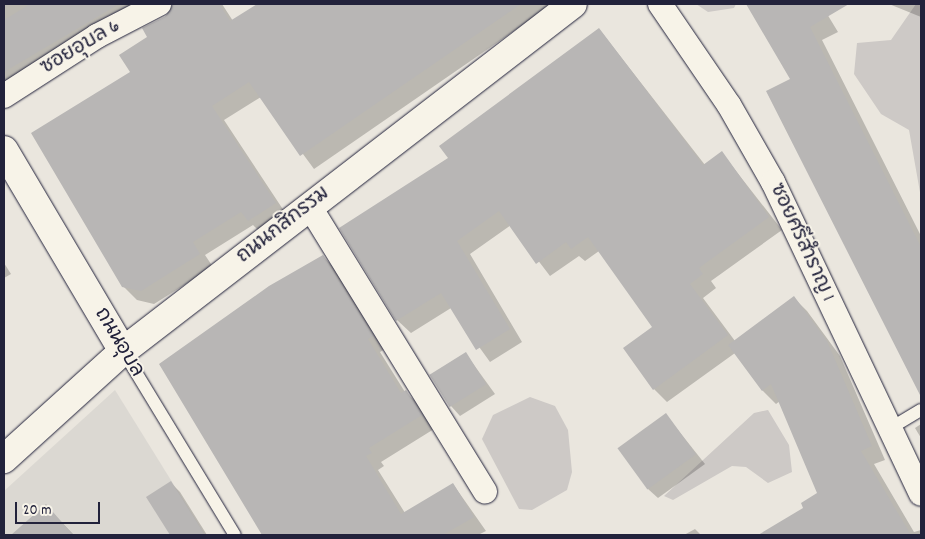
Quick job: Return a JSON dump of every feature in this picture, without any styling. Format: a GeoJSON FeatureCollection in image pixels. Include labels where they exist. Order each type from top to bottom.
{"type":"FeatureCollection","features":[{"type":"Feature","properties":{"kind":"main road","name":"ถนนกสิกรรม"},"geometry":{"type":"LineString","coordinates":[[4,459],[123,351],[573,4]]}},
{"type":"Feature","properties":{"kind":"main road","name":"ถนนอุบล"},"geometry":{"type":"LineString","coordinates":[[4,150],[123,351]]}},
{"type":"Feature","properties":{"kind":"street","name":"ซอยอุบล 6"},"geometry":{"type":"LineString","coordinates":[[4,96],[97,36],[159,4]]}},
{"type":"Feature","properties":{"kind":"street","name":"ซอยศรีสำราญ 1"},"geometry":{"type":"LineString","coordinates":[[660,4],[729,105],[773,182],[921,494]]}},
{"type":"Feature","properties":{"kind":"street"},"geometry":{"type":"LineString","coordinates":[[310,207],[485,491]]}},
{"type":"Feature","properties":{"kind":"lane","name":"ถนนอุบล"},"geometry":{"type":"LineString","coordinates":[[123,351],[235,535]]}},
{"type":"Feature","properties":{"kind":"lane"},"geometry":{"type":"LineString","coordinates":[[890,429],[921,410]]}},
{"type":"Feature","properties":{"kind":"shaded area"},"geometry":{"type":"Polygon","coordinates":[[[696,4],[736,4],[734,8],[708,12],[696,4]]]}},
{"type":"Feature","properties":{"kind":"shaded area"},"geometry":{"type":"Polygon","coordinates":[[[916,4],[921,4],[921,198],[909,130],[881,114],[854,74],[857,43],[891,40],[916,4]]]}},
{"type":"Feature","properties":{"kind":"shaded area"},"geometry":{"type":"Polygon","coordinates":[[[115,390],[205,535],[4,535],[4,491],[115,390]]]}},
{"type":"Feature","properties":{"kind":"shaded area"},"geometry":{"type":"Polygon","coordinates":[[[530,397],[555,406],[568,430],[572,472],[567,490],[532,510],[519,509],[482,439],[493,415],[530,397]]]}},
{"type":"Feature","properties":{"kind":"shaded area"},"geometry":{"type":"Polygon","coordinates":[[[768,410],[789,445],[792,472],[768,483],[746,467],[732,466],[673,500],[664,496],[754,413],[768,410]]]}},
{"type":"Feature","properties":{"kind":"building"},"geometry":{"type":"Polygon","coordinates":[[[30,4],[119,4],[4,72],[4,20],[30,4]]]}},
{"type":"Feature","properties":{"kind":"building"},"geometry":{"type":"Polygon","coordinates":[[[173,4],[219,4],[230,21],[257,4],[521,4],[300,156],[249,82],[212,106],[276,203],[248,221],[241,212],[193,242],[200,254],[141,291],[122,287],[31,133],[130,72],[119,55],[147,37],[142,28],[166,16],[173,4]]]}},
{"type":"Feature","properties":{"kind":"building"},"geometry":{"type":"Polygon","coordinates":[[[746,4],[849,4],[810,27],[921,247],[921,397],[766,91],[790,79],[746,4]]]}},
{"type":"Feature","properties":{"kind":"building"},"geometry":{"type":"Polygon","coordinates":[[[599,28],[703,165],[722,151],[769,217],[699,268],[703,274],[690,284],[728,335],[653,390],[623,348],[652,327],[588,237],[571,249],[566,242],[536,264],[499,211],[457,241],[510,329],[476,350],[441,293],[396,321],[339,228],[448,158],[439,146],[599,28]]]}},
{"type":"Feature","properties":{"kind":"building"},"geometry":{"type":"Polygon","coordinates":[[[323,255],[373,336],[368,339],[401,393],[406,390],[422,415],[369,448],[372,453],[366,456],[401,514],[453,483],[474,517],[443,535],[262,535],[159,364],[269,286],[323,255]]]}},
{"type":"Feature","properties":{"kind":"building"},"geometry":{"type":"Polygon","coordinates":[[[794,296],[827,341],[872,446],[861,451],[911,535],[758,535],[803,508],[801,503],[817,493],[771,384],[762,391],[728,345],[794,296]]]}},
{"type":"Feature","properties":{"kind":"building"},"geometry":{"type":"Polygon","coordinates":[[[466,352],[486,384],[450,407],[430,375],[466,352]]]}},
{"type":"Feature","properties":{"kind":"building"},"geometry":{"type":"Polygon","coordinates":[[[666,413],[696,454],[647,490],[617,448],[666,413]]]}},
{"type":"Feature","properties":{"kind":"building"},"geometry":{"type":"Polygon","coordinates":[[[171,481],[205,535],[170,535],[146,497],[171,481]]]}},
{"type":"Feature","properties":{"kind":"building"},"geometry":{"type":"Polygon","coordinates":[[[46,504],[73,535],[11,535],[46,504]]]}}]}
